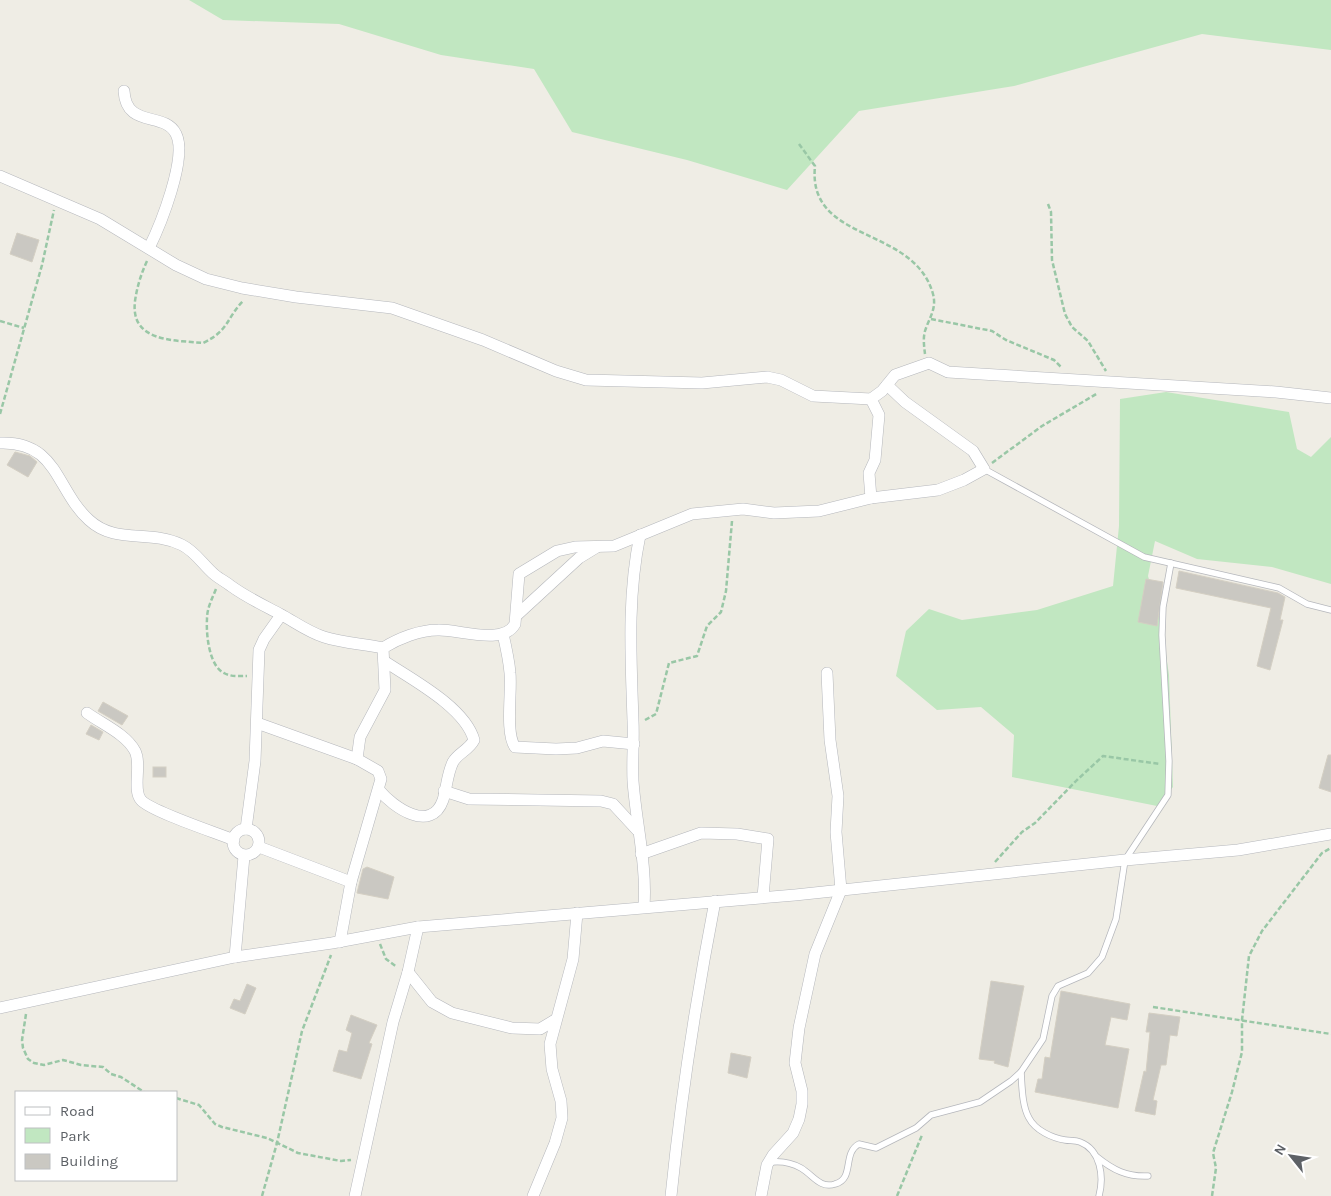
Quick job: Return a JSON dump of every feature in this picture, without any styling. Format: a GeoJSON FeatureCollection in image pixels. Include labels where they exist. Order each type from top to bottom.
{"type":"FeatureCollection","features":[{"type":"Feature","properties":{"kind":"street"},"geometry":{"type":"LineString","coordinates":[[124,91],[125,100],[134,114],[169,128],[176,134],[178,142],[171,192],[159,230],[150,249]]}},
{"type":"Feature","properties":{"kind":"street"},"geometry":{"type":"LineString","coordinates":[[0,176],[100,219],[176,265],[206,279],[254,290],[392,308],[483,340],[556,371],[586,380],[702,383],[767,377],[781,380],[813,396],[871,399],[895,375],[930,363],[948,372],[1075,378],[1276,392],[1331,398]]}},
{"type":"Feature","properties":{"kind":"street"},"geometry":{"type":"LineString","coordinates":[[0,443],[19,443],[47,459],[77,507],[97,527],[114,535],[158,538],[180,544],[221,579],[305,630],[324,637],[383,648],[420,632],[438,630],[485,636],[503,634],[513,628],[516,615],[517,579],[522,572],[557,551],[575,546],[614,546],[692,514],[733,510],[793,513],[847,506],[870,498],[938,490],[964,480],[984,469],[973,451],[905,402],[887,385]]}},
{"type":"Feature","properties":{"kind":"street"},"geometry":{"type":"LineString","coordinates":[[870,498],[870,473],[876,460],[879,415],[871,399]]}},
{"type":"Feature","properties":{"kind":"street"},"geometry":{"type":"LineString","coordinates":[[640,535],[629,626],[634,740],[633,780],[637,830],[645,886],[644,906]]}},
{"type":"Feature","properties":{"kind":"street"},"geometry":{"type":"LineString","coordinates":[[516,615],[579,558],[598,546]]}},
{"type":"Feature","properties":{"kind":"street"},"geometry":{"type":"LineString","coordinates":[[246,829],[257,723],[259,650],[264,639],[281,615]]}},
{"type":"Feature","properties":{"kind":"street"},"geometry":{"type":"LineString","coordinates":[[503,634],[510,675],[512,742],[515,747],[576,748],[603,741],[634,740]]}},
{"type":"Feature","properties":{"kind":"street"},"geometry":{"type":"LineString","coordinates":[[357,759],[360,737],[385,690],[383,648]]}},
{"type":"Feature","properties":{"kind":"street"},"geometry":{"type":"LineString","coordinates":[[379,790],[394,804],[410,814],[422,817],[436,811],[444,799],[444,791],[452,765],[459,754],[471,746],[474,740],[473,736],[444,702],[384,661]]}},
{"type":"Feature","properties":{"kind":"street"},"geometry":{"type":"LineString","coordinates":[[761,1196],[767,1165],[773,1155],[794,1133],[799,1119],[802,1091],[795,1063],[798,1028],[815,954],[841,890],[836,832],[838,796],[830,740],[827,673]]}},
{"type":"Feature","properties":{"kind":"street"},"geometry":{"type":"LineString","coordinates":[[87,713],[119,735],[135,750],[138,765],[138,794],[141,800],[162,811],[234,840]]}},
{"type":"Feature","properties":{"kind":"street"},"geometry":{"type":"LineString","coordinates":[[257,723],[357,759],[378,771],[381,779],[351,882],[336,942]]}},
{"type":"Feature","properties":{"kind":"street"},"geometry":{"type":"LineString","coordinates":[[444,791],[469,799],[602,802],[613,804],[637,830]]}},
{"type":"Feature","properties":{"kind":"street"},"geometry":{"type":"LineString","coordinates":[[246,829],[257,834],[259,847],[251,855],[244,856],[234,848],[234,840],[238,831],[246,829]]}},
{"type":"Feature","properties":{"kind":"street"},"geometry":{"type":"LineString","coordinates":[[641,854],[701,833],[737,834],[768,838],[763,898]]}},
{"type":"Feature","properties":{"kind":"street"},"geometry":{"type":"LineString","coordinates":[[0,1008],[235,956],[377,936],[418,927],[644,906],[763,898],[984,874],[1238,850],[1331,834]]}},
{"type":"Feature","properties":{"kind":"street"},"geometry":{"type":"LineString","coordinates":[[259,847],[351,882]]}},
{"type":"Feature","properties":{"kind":"street"},"geometry":{"type":"LineString","coordinates":[[235,956],[244,856]]}},
{"type":"Feature","properties":{"kind":"street"},"geometry":{"type":"LineString","coordinates":[[672,1196],[678,1133],[698,990],[715,901]]}},
{"type":"Feature","properties":{"kind":"street"},"geometry":{"type":"LineString","coordinates":[[534,1196],[555,1143],[562,1118],[561,1101],[551,1058],[550,1044],[573,959],[577,913]]}},
{"type":"Feature","properties":{"kind":"street"},"geometry":{"type":"LineString","coordinates":[[355,1196],[393,1022],[408,972],[418,927]]}},
{"type":"Feature","properties":{"kind":"street"},"geometry":{"type":"LineString","coordinates":[[408,972],[432,1002],[452,1013],[512,1028],[540,1029],[555,1020]]}},
{"type":"Feature","properties":{"kind":"lane"},"geometry":{"type":"LineString","coordinates":[[984,469],[1144,556],[1279,588],[1307,604],[1331,610]]}},
{"type":"Feature","properties":{"kind":"lane"},"geometry":{"type":"LineString","coordinates":[[767,1165],[772,1162],[789,1163],[802,1169],[819,1183],[829,1186],[837,1184],[848,1171],[849,1156],[858,1144],[876,1148],[916,1128],[931,1115],[980,1102],[996,1093],[1021,1072],[1043,1039],[1052,996],[1058,986],[1088,973],[1102,958],[1116,919],[1125,860],[1168,795],[1169,765],[1162,635],[1163,607],[1171,563]]}},
{"type":"Feature","properties":{"kind":"lane"},"geometry":{"type":"LineString","coordinates":[[1021,1072],[1022,1091],[1029,1118],[1043,1132],[1065,1140],[1079,1141],[1090,1148],[1112,1170],[1134,1177],[1148,1176]]}},
{"type":"Feature","properties":{"kind":"lane"},"geometry":{"type":"LineString","coordinates":[[1097,1157],[1102,1172],[1099,1196]]}},
{"type":"Feature","properties":{"kind":"path"},"geometry":{"type":"LineString","coordinates":[[799,144],[815,166],[814,182],[817,196],[830,213],[910,257],[927,279],[933,295],[934,308],[924,342],[925,354],[930,363]]}},
{"type":"Feature","properties":{"kind":"path"},"geometry":{"type":"LineString","coordinates":[[0,414],[42,265],[56,201]]}},
{"type":"Feature","properties":{"kind":"path"},"geometry":{"type":"LineString","coordinates":[[1048,204],[1052,222],[1052,260],[1065,314],[1072,327],[1088,341],[1111,381]]}},
{"type":"Feature","properties":{"kind":"path"},"geometry":{"type":"LineString","coordinates":[[150,249],[137,287],[134,310],[137,324],[144,331],[158,337],[203,343],[226,327],[236,309],[254,290]]}},
{"type":"Feature","properties":{"kind":"path"},"geometry":{"type":"LineString","coordinates":[[931,319],[992,331],[1006,340],[1054,360],[1075,378]]}},
{"type":"Feature","properties":{"kind":"path"},"geometry":{"type":"LineString","coordinates":[[0,320],[24,328]]}},
{"type":"Feature","properties":{"kind":"path"},"geometry":{"type":"LineString","coordinates":[[984,469],[1042,426],[1100,392]]}},
{"type":"Feature","properties":{"kind":"path"},"geometry":{"type":"LineString","coordinates":[[634,740],[644,720],[656,714],[669,663],[697,656],[707,626],[720,612],[726,590],[733,510]]}},
{"type":"Feature","properties":{"kind":"path"},"geometry":{"type":"LineString","coordinates":[[221,579],[209,606],[207,618],[208,635],[216,667],[223,673],[236,676],[258,673]]}},
{"type":"Feature","properties":{"kind":"path"},"geometry":{"type":"LineString","coordinates":[[984,874],[1022,832],[1035,823],[1103,756],[1169,765]]}},
{"type":"Feature","properties":{"kind":"path"},"geometry":{"type":"LineString","coordinates":[[1212,1196],[1216,1168],[1213,1153],[1239,1068],[1242,1052],[1242,1020],[1249,956],[1262,931],[1315,862],[1331,848]]}},
{"type":"Feature","properties":{"kind":"path"},"geometry":{"type":"LineString","coordinates":[[377,936],[386,959],[408,972]]}},
{"type":"Feature","properties":{"kind":"path"},"geometry":{"type":"LineString","coordinates":[[262,1196],[277,1143],[302,1031],[311,1001],[328,965],[336,942]]}},
{"type":"Feature","properties":{"kind":"path"},"geometry":{"type":"LineString","coordinates":[[28,1003],[22,1040],[28,1059],[38,1065],[63,1060],[81,1065],[103,1067],[142,1091]]}},
{"type":"Feature","properties":{"kind":"path"},"geometry":{"type":"LineString","coordinates":[[1153,1007],[1331,1034]]}},
{"type":"Feature","properties":{"kind":"path"},"geometry":{"type":"LineString","coordinates":[[178,1099],[199,1105],[215,1124],[277,1143],[298,1154],[341,1161],[363,1159]]}},
{"type":"Feature","properties":{"kind":"path"},"geometry":{"type":"LineString","coordinates":[[897,1196],[931,1115]]}},
{"type":"Feature","properties":{"kind":"green space"},"geometry":{"type":"Polygon","coordinates":[[[189,0],[1331,0],[1331,50],[1202,34],[1014,86],[859,111],[787,190],[687,160],[572,132],[534,69],[441,55],[339,24],[223,20],[189,0]]]}},
{"type":"Feature","properties":{"kind":"green space"},"geometry":{"type":"Polygon","coordinates":[[[1166,392],[1289,412],[1297,449],[1311,457],[1331,437],[1331,584],[1272,567],[1197,559],[1155,541],[1148,576],[1162,627],[1169,675],[1173,787],[1157,806],[1012,777],[1014,735],[981,707],[937,710],[896,676],[906,631],[929,609],[962,620],[1037,610],[1113,586],[1119,526],[1120,399],[1166,392]]]}},
{"type":"Feature","properties":{"kind":"building"},"geometry":{"type":"Polygon","coordinates":[[[17,233],[39,240],[32,262],[10,254],[17,233]]]}},
{"type":"Feature","properties":{"kind":"building"},"geometry":{"type":"Polygon","coordinates":[[[15,452],[30,456],[37,462],[28,477],[7,465],[15,452]]]}},
{"type":"Feature","properties":{"kind":"building"},"geometry":{"type":"Polygon","coordinates":[[[1179,571],[1278,593],[1285,597],[1280,620],[1283,620],[1270,670],[1257,666],[1271,608],[1176,588],[1179,571]]]}},
{"type":"Feature","properties":{"kind":"building"},"geometry":{"type":"Polygon","coordinates":[[[1146,579],[1163,582],[1157,626],[1138,622],[1146,579]]]}},
{"type":"Feature","properties":{"kind":"building"},"geometry":{"type":"Polygon","coordinates":[[[103,702],[128,716],[122,725],[98,711],[103,702]]]}},
{"type":"Feature","properties":{"kind":"building"},"geometry":{"type":"Polygon","coordinates":[[[91,725],[103,732],[99,740],[86,734],[91,725]]]}},
{"type":"Feature","properties":{"kind":"building"},"geometry":{"type":"Polygon","coordinates":[[[1328,755],[1331,755],[1331,792],[1319,788],[1328,755]]]}},
{"type":"Feature","properties":{"kind":"building"},"geometry":{"type":"Polygon","coordinates":[[[153,767],[166,767],[166,777],[153,777],[153,767]]]}},
{"type":"Feature","properties":{"kind":"building"},"geometry":{"type":"Polygon","coordinates":[[[367,867],[394,877],[388,899],[357,893],[363,869],[367,867]]]}},
{"type":"Feature","properties":{"kind":"building"},"geometry":{"type":"Polygon","coordinates":[[[991,981],[1024,986],[1008,1067],[994,1063],[995,1061],[979,1059],[991,981]]]}},
{"type":"Feature","properties":{"kind":"building"},"geometry":{"type":"Polygon","coordinates":[[[247,984],[256,988],[245,1014],[230,1008],[234,999],[240,1001],[247,984]]]}},
{"type":"Feature","properties":{"kind":"building"},"geometry":{"type":"Polygon","coordinates":[[[1061,991],[1130,1004],[1127,1020],[1111,1017],[1105,1045],[1129,1049],[1118,1108],[1035,1092],[1038,1079],[1042,1079],[1045,1057],[1050,1058],[1061,991]]]}},
{"type":"Feature","properties":{"kind":"building"},"geometry":{"type":"Polygon","coordinates":[[[1149,1013],[1180,1017],[1177,1036],[1170,1035],[1166,1065],[1161,1065],[1153,1100],[1157,1101],[1155,1115],[1135,1111],[1144,1071],[1146,1072],[1150,1032],[1146,1032],[1149,1013]]]}},
{"type":"Feature","properties":{"kind":"building"},"geometry":{"type":"Polygon","coordinates":[[[351,1015],[377,1025],[369,1043],[372,1044],[361,1079],[333,1071],[339,1050],[347,1052],[352,1033],[346,1030],[351,1015]]]}},
{"type":"Feature","properties":{"kind":"building"},"geometry":{"type":"Polygon","coordinates":[[[731,1053],[751,1057],[747,1078],[728,1073],[731,1053]]]}}]}
